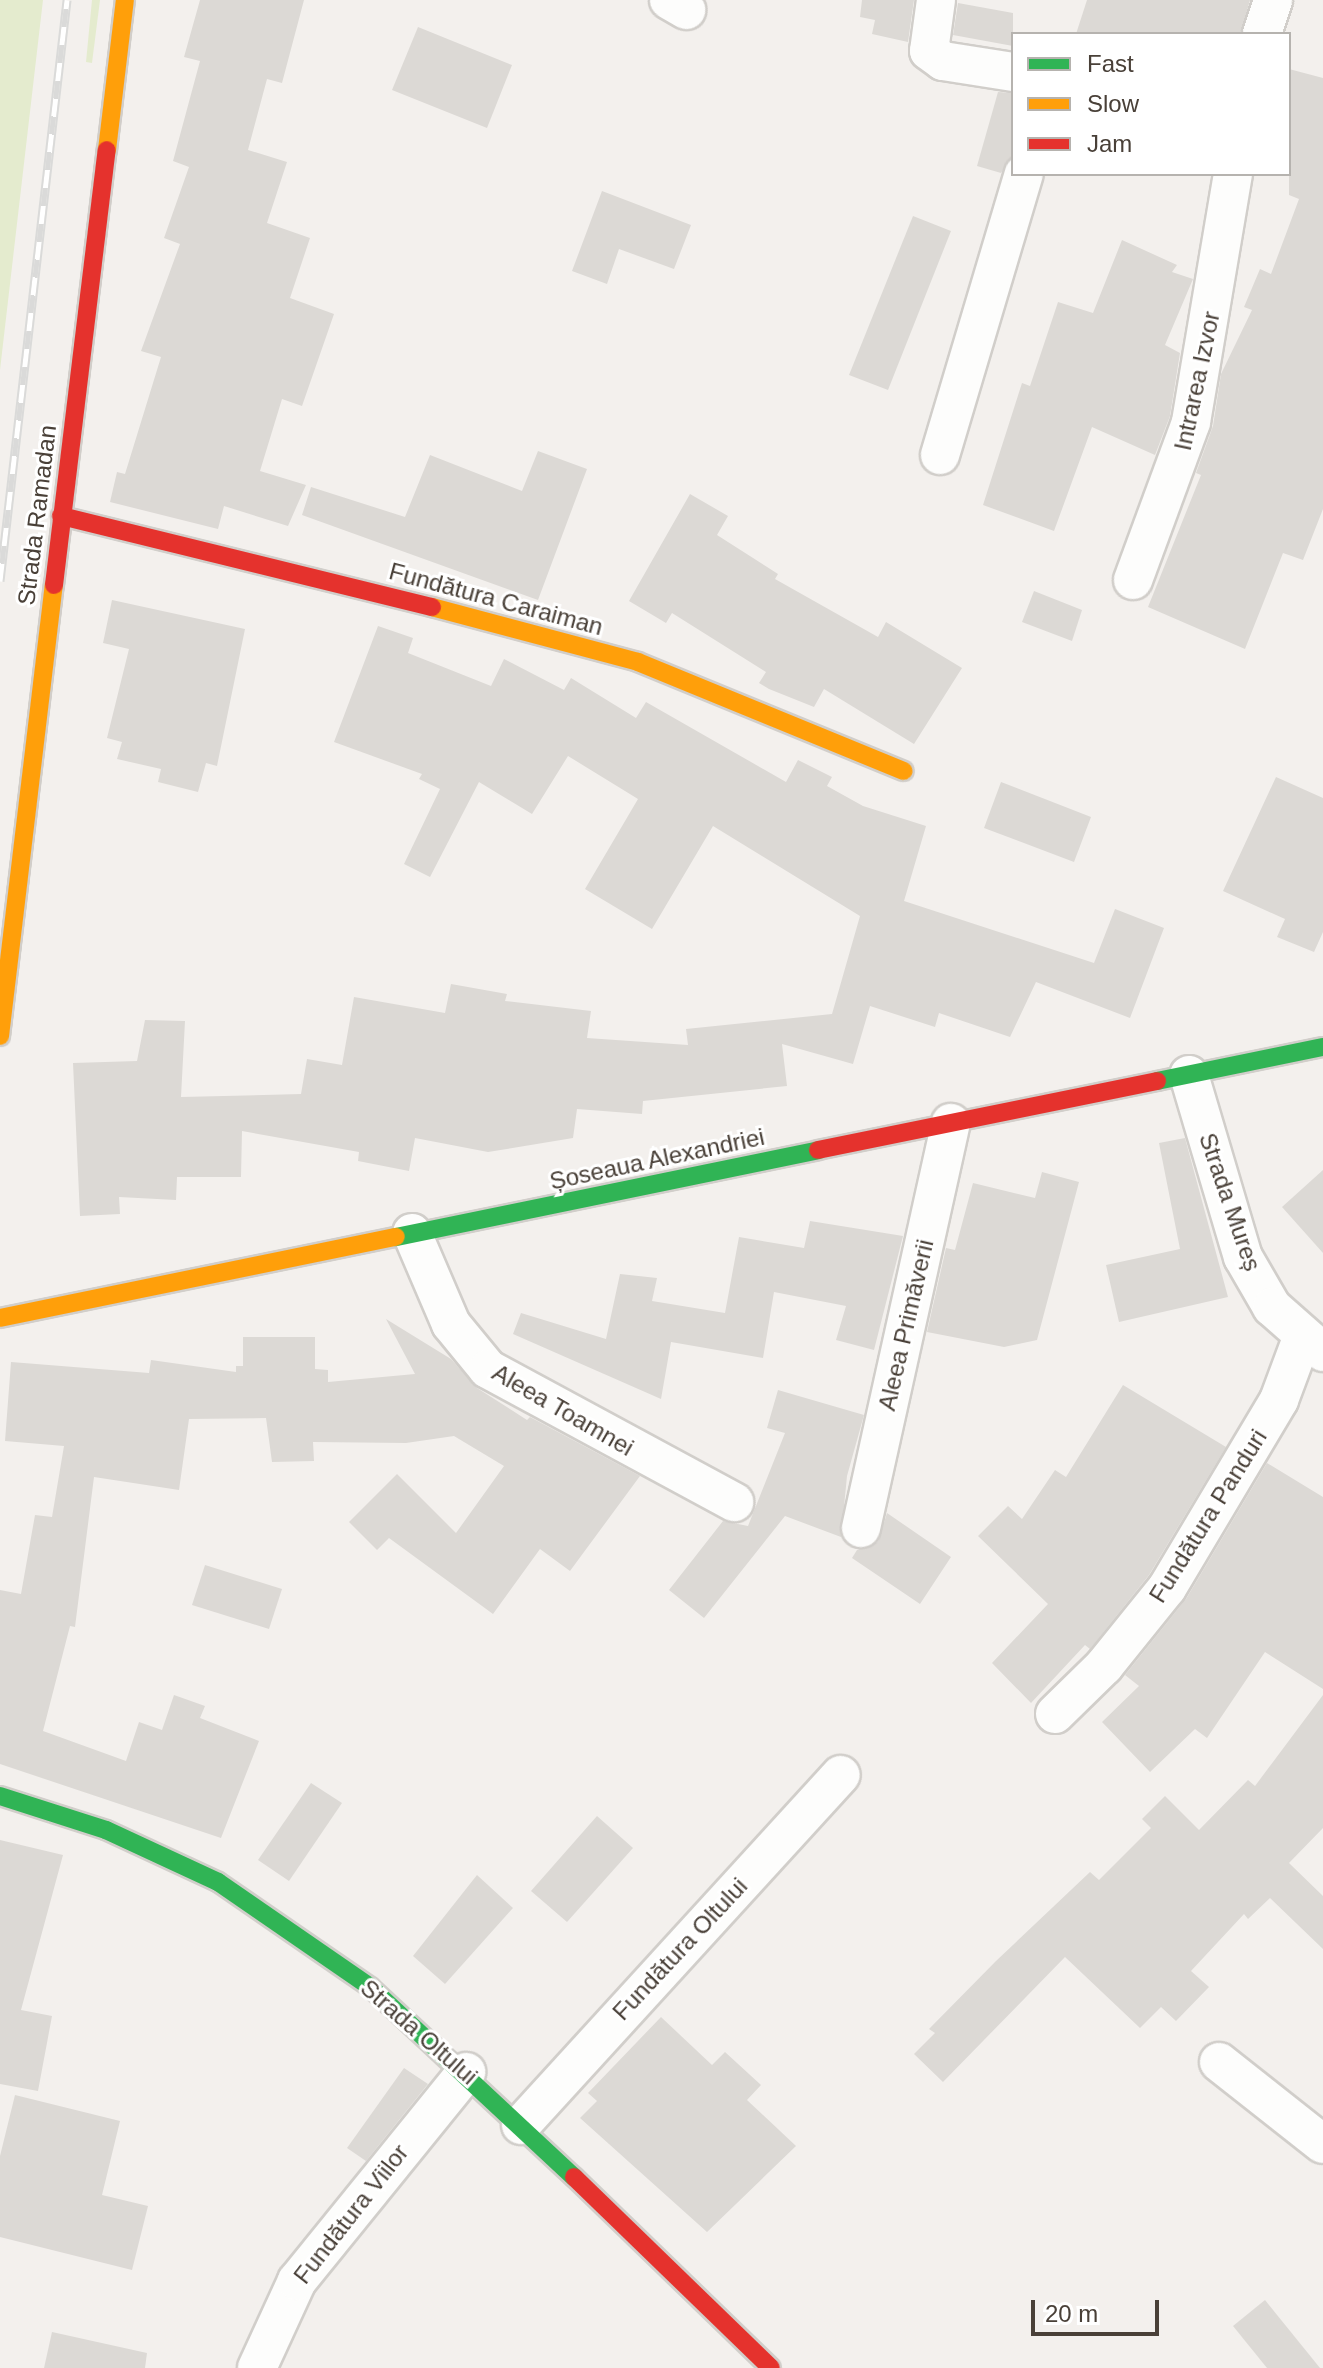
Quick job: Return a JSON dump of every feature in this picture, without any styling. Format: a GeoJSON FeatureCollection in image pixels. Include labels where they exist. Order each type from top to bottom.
{"type":"FeatureCollection","features":[{"type":"Feature","properties":{"kind":"street","name":"Strada Ramadan"},"geometry":{"type":"LineString","coordinates":[[0,1036],[125,0]]}},
{"type":"Feature","properties":{"kind":"street"},"geometry":{"type":"LineString","coordinates":[[936,0],[929,51],[943,61],[1011,72]]}},
{"type":"Feature","properties":{"kind":"street"},"geometry":{"type":"LineString","coordinates":[[1263,32],[1273,0]]}},
{"type":"Feature","properties":{"kind":"street"},"geometry":{"type":"LineString","coordinates":[[940,455],[1023,176]]}},
{"type":"Feature","properties":{"kind":"street","name":"Intrarea Izvor"},"geometry":{"type":"LineString","coordinates":[[1133,580],[1191,422],[1233,176]]}},
{"type":"Feature","properties":{"kind":"street","name":"Fundătura Caraiman"},"geometry":{"type":"LineString","coordinates":[[61,516],[566,640],[638,662],[904,771]]}},
{"type":"Feature","properties":{"kind":"street","name":"Șoseaua Alexandriei"},"geometry":{"type":"LineString","coordinates":[[0,1318],[1323,1047]]}},
{"type":"Feature","properties":{"kind":"street","name":"Strada Mureș"},"geometry":{"type":"LineString","coordinates":[[1189,1075],[1243,1257],[1272,1307],[1312,1345]]}},
{"type":"Feature","properties":{"kind":"street","name":"Aleea Primăverii"},"geometry":{"type":"LineString","coordinates":[[861,1528],[951,1123]]}},
{"type":"Feature","properties":{"kind":"street","name":"Aleea Toamnei"},"geometry":{"type":"LineString","coordinates":[[412,1233],[451,1324],[488,1369],[734,1502]]}},
{"type":"Feature","properties":{"kind":"street","name":"Fundătura Panduri"},"geometry":{"type":"LineString","coordinates":[[1055,1714],[1104,1666],[1167,1588],[1312,1345]]}},
{"type":"Feature","properties":{"kind":"street","name":"Fundătura Oltului"},"geometry":{"type":"LineString","coordinates":[[521,2125],[841,1775]]}},
{"type":"Feature","properties":{"kind":"street","name":"Strada Oltului"},"geometry":{"type":"LineString","coordinates":[[0,1796],[106,1830],[218,1882],[370,1987],[466,2072],[771,2368]]}},
{"type":"Feature","properties":{"kind":"street"},"geometry":{"type":"LineString","coordinates":[[1219,2062],[1323,2144]]}},
{"type":"Feature","properties":{"kind":"street","name":"Fundătura Viilor"},"geometry":{"type":"LineString","coordinates":[[257,2368],[297,2281],[466,2072]]}},
{"type":"Feature","properties":{"kind":"green space"},"geometry":{"type":"Polygon","coordinates":[[[0,0],[43,0],[0,370],[0,0]]]}},
{"type":"Feature","properties":{"kind":"green space"},"geometry":{"type":"Polygon","coordinates":[[[92,0],[100,0],[92,63],[86,62],[92,0]]]}},
{"type":"Feature","properties":{"kind":"building"},"geometry":{"type":"Polygon","coordinates":[[[200,0],[304,0],[282,83],[267,79],[248,150],[287,162],[267,223],[310,238],[290,298],[334,314],[302,406],[282,399],[260,471],[306,485],[288,526],[224,506],[218,529],[110,502],[117,472],[125,474],[161,357],[141,351],[180,244],[164,238],[189,167],[173,161],[200,61],[184,57],[200,0]]]}},
{"type":"Feature","properties":{"kind":"building"},"geometry":{"type":"Polygon","coordinates":[[[862,0],[914,0],[908,42],[872,34],[875,20],[860,17],[862,0]]]}},
{"type":"Feature","properties":{"kind":"building"},"geometry":{"type":"Polygon","coordinates":[[[1087,0],[1250,0],[1242,32],[1077,32],[1087,0]]]}},
{"type":"Feature","properties":{"kind":"building"},"geometry":{"type":"Polygon","coordinates":[[[958,3],[1013,13],[1011,46],[953,35],[958,3]]]}},
{"type":"Feature","properties":{"kind":"building"},"geometry":{"type":"Polygon","coordinates":[[[418,27],[512,65],[487,128],[392,90],[418,27]]]}},
{"type":"Feature","properties":{"kind":"building"},"geometry":{"type":"Polygon","coordinates":[[[1291,70],[1323,78],[1323,509],[1303,560],[1283,553],[1245,649],[1148,607],[1201,475],[1196,473],[1213,426],[1221,374],[1252,310],[1244,307],[1260,269],[1271,274],[1299,199],[1289,195],[1291,70]]]}},
{"type":"Feature","properties":{"kind":"building"},"geometry":{"type":"Polygon","coordinates":[[[998,92],[1011,93],[1011,159],[1001,173],[977,166],[998,92]]]}},
{"type":"Feature","properties":{"kind":"building"},"geometry":{"type":"Polygon","coordinates":[[[602,191],[691,225],[674,269],[619,249],[607,284],[572,271],[602,191]]]}},
{"type":"Feature","properties":{"kind":"building"},"geometry":{"type":"Polygon","coordinates":[[[913,216],[951,231],[888,390],[849,375],[913,216]]]}},
{"type":"Feature","properties":{"kind":"building"},"geometry":{"type":"Polygon","coordinates":[[[1122,240],[1177,265],[1172,272],[1193,279],[1165,345],[1180,353],[1170,416],[1155,455],[1092,427],[1054,531],[983,505],[1022,383],[1030,386],[1058,302],[1093,313],[1122,240]]]}},
{"type":"Feature","properties":{"kind":"building"},"geometry":{"type":"Polygon","coordinates":[[[538,451],[587,469],[538,600],[302,515],[311,487],[405,517],[430,455],[522,491],[538,451]]]}},
{"type":"Feature","properties":{"kind":"building"},"geometry":{"type":"Polygon","coordinates":[[[690,494],[728,516],[717,535],[778,574],[775,579],[878,637],[886,622],[962,668],[914,744],[824,689],[814,707],[769,689],[759,683],[766,672],[672,613],[666,623],[629,601],[690,494]]]}},
{"type":"Feature","properties":{"kind":"building"},"geometry":{"type":"Polygon","coordinates":[[[1034,591],[1082,610],[1072,641],[1022,622],[1034,591]]]}},
{"type":"Feature","properties":{"kind":"building"},"geometry":{"type":"Polygon","coordinates":[[[112,600],[245,629],[217,766],[206,763],[198,792],[158,782],[161,769],[117,759],[122,742],[107,738],[129,649],[103,643],[112,600]]]}},
{"type":"Feature","properties":{"kind":"building"},"geometry":{"type":"Polygon","coordinates":[[[378,626],[413,638],[408,653],[491,686],[504,659],[564,690],[571,678],[636,718],[646,702],[786,782],[798,760],[832,777],[827,786],[863,806],[926,826],[904,901],[1094,963],[1115,909],[1164,928],[1130,1018],[1036,982],[1010,1037],[939,1013],[935,1027],[870,1006],[853,1064],[782,1044],[787,1086],[643,1101],[642,1114],[577,1109],[573,1138],[488,1152],[415,1138],[409,1171],[358,1161],[359,1152],[242,1131],[241,1177],[177,1177],[176,1200],[119,1197],[120,1214],[80,1216],[73,1063],[137,1061],[145,1020],[185,1021],[181,1097],[301,1094],[307,1059],[342,1065],[354,997],[445,1013],[451,984],[507,994],[505,1001],[591,1011],[587,1038],[688,1045],[686,1029],[832,1014],[860,916],[713,826],[652,929],[585,889],[638,799],[568,756],[532,814],[479,782],[430,877],[404,864],[440,789],[419,779],[422,774],[334,742],[378,626]]]}},
{"type":"Feature","properties":{"kind":"building"},"geometry":{"type":"Polygon","coordinates":[[[1276,777],[1323,798],[1323,932],[1314,952],[1277,937],[1285,919],[1223,891],[1276,777]]]}},
{"type":"Feature","properties":{"kind":"building"},"geometry":{"type":"Polygon","coordinates":[[[1001,782],[1091,817],[1074,862],[984,828],[1001,782]]]}},
{"type":"Feature","properties":{"kind":"building"},"geometry":{"type":"Polygon","coordinates":[[[1185,1138],[1228,1297],[1119,1322],[1106,1265],[1180,1249],[1159,1143],[1185,1138]]]}},
{"type":"Feature","properties":{"kind":"building"},"geometry":{"type":"Polygon","coordinates":[[[1323,1170],[1323,1253],[1282,1207],[1323,1170]]]}},
{"type":"Feature","properties":{"kind":"building"},"geometry":{"type":"Polygon","coordinates":[[[1042,1172],[1079,1182],[1037,1340],[1004,1347],[927,1332],[946,1248],[955,1250],[973,1183],[1035,1198],[1042,1172]]]}},
{"type":"Feature","properties":{"kind":"building"},"geometry":{"type":"Polygon","coordinates":[[[810,1221],[903,1236],[874,1350],[836,1340],[846,1306],[774,1292],[763,1358],[671,1342],[661,1399],[513,1334],[521,1313],[606,1339],[620,1274],[657,1278],[652,1301],[725,1313],[739,1237],[804,1248],[810,1221]]]}},
{"type":"Feature","properties":{"kind":"building"},"geometry":{"type":"Polygon","coordinates":[[[386,1319],[451,1359],[477,1388],[527,1420],[530,1417],[640,1476],[570,1571],[540,1549],[493,1614],[389,1538],[377,1550],[349,1522],[397,1474],[456,1533],[504,1466],[454,1436],[406,1443],[313,1442],[314,1461],[272,1462],[266,1418],[189,1419],[179,1490],[94,1477],[75,1627],[70,1626],[43,1731],[126,1761],[139,1722],[162,1730],[174,1695],[205,1706],[200,1718],[259,1741],[221,1838],[0,1764],[0,1590],[21,1594],[35,1515],[52,1517],[64,1446],[5,1441],[11,1362],[149,1373],[151,1360],[236,1372],[236,1366],[243,1366],[243,1337],[315,1337],[315,1369],[328,1370],[328,1382],[415,1374],[386,1319]]]}},
{"type":"Feature","properties":{"kind":"building"},"geometry":{"type":"Polygon","coordinates":[[[1123,1385],[1226,1447],[1149,1575],[1090,1649],[1085,1645],[1031,1703],[992,1663],[1048,1604],[978,1536],[1008,1506],[1022,1519],[1055,1470],[1066,1477],[1123,1385]]]}},
{"type":"Feature","properties":{"kind":"building"},"geometry":{"type":"Polygon","coordinates":[[[778,1390],[864,1415],[847,1476],[841,1537],[785,1516],[704,1618],[669,1590],[723,1521],[748,1526],[785,1433],[767,1428],[778,1390]]]}},
{"type":"Feature","properties":{"kind":"building"},"geometry":{"type":"Polygon","coordinates":[[[1267,1463],[1323,1497],[1323,1689],[1265,1652],[1207,1738],[1195,1729],[1150,1772],[1102,1722],[1139,1686],[1125,1675],[1186,1599],[1267,1463]]]}},
{"type":"Feature","properties":{"kind":"building"},"geometry":{"type":"Polygon","coordinates":[[[887,1513],[951,1557],[920,1604],[852,1558],[857,1550],[878,1542],[887,1513]]]}},
{"type":"Feature","properties":{"kind":"building"},"geometry":{"type":"Polygon","coordinates":[[[205,1565],[282,1589],[269,1629],[192,1605],[205,1565]]]}},
{"type":"Feature","properties":{"kind":"building"},"geometry":{"type":"Polygon","coordinates":[[[1323,1695],[1323,1828],[1289,1863],[1323,1896],[1323,1949],[1270,1898],[1248,1919],[1244,1914],[1191,1971],[1209,1987],[1176,2021],[1161,2007],[1140,2028],[1065,1957],[943,2082],[914,2054],[935,2033],[929,2029],[996,1961],[1090,1872],[1099,1880],[1151,1828],[1142,1819],[1165,1796],[1199,1830],[1248,1780],[1255,1786],[1323,1695]]]}},
{"type":"Feature","properties":{"kind":"building"},"geometry":{"type":"Polygon","coordinates":[[[311,1783],[342,1803],[289,1881],[258,1860],[311,1783]]]}},
{"type":"Feature","properties":{"kind":"building"},"geometry":{"type":"Polygon","coordinates":[[[597,1816],[633,1848],[567,1922],[531,1891],[597,1816]]]}},
{"type":"Feature","properties":{"kind":"building"},"geometry":{"type":"Polygon","coordinates":[[[0,1840],[63,1855],[21,2010],[52,2016],[38,2091],[0,2084],[0,1840]]]}},
{"type":"Feature","properties":{"kind":"building"},"geometry":{"type":"Polygon","coordinates":[[[477,1875],[513,1908],[445,1984],[413,1956],[477,1875]]]}},
{"type":"Feature","properties":{"kind":"building"},"geometry":{"type":"Polygon","coordinates":[[[661,2017],[712,2065],[725,2052],[761,2085],[747,2100],[796,2146],[707,2232],[580,2118],[597,2101],[588,2093],[661,2017]]]}},
{"type":"Feature","properties":{"kind":"building"},"geometry":{"type":"Polygon","coordinates":[[[404,2068],[428,2084],[366,2161],[347,2148],[404,2068]]]}},
{"type":"Feature","properties":{"kind":"building"},"geometry":{"type":"Polygon","coordinates":[[[15,2095],[120,2121],[102,2195],[148,2206],[132,2270],[0,2237],[0,2156],[15,2095]]]}},
{"type":"Feature","properties":{"kind":"building"},"geometry":{"type":"Polygon","coordinates":[[[1265,2300],[1320,2368],[1267,2368],[1233,2326],[1265,2300]]]}},
{"type":"Feature","properties":{"kind":"building"},"geometry":{"type":"Polygon","coordinates":[[[52,2332],[147,2353],[145,2368],[44,2368],[52,2332]]]}},
{"type":"Feature","properties":{"kind":"railway"},"geometry":{"type":"LineString","coordinates":[[0,581],[67,0]]}},
{"type":"Feature","properties":{"kind":"traffic: fast"},"geometry":{"type":"LineString","coordinates":[[1157,1081],[1323,1047]]}},
{"type":"Feature","properties":{"kind":"traffic: fast"},"geometry":{"type":"LineString","coordinates":[[396,1237],[818,1150]]}},
{"type":"Feature","properties":{"kind":"traffic: fast"},"geometry":{"type":"LineString","coordinates":[[0,1796],[106,1830],[218,1882],[370,1987],[574,2177]]}},
{"type":"Feature","properties":{"kind":"traffic: slow"},"geometry":{"type":"LineString","coordinates":[[107,150],[125,0]]}},
{"type":"Feature","properties":{"kind":"traffic: slow"},"geometry":{"type":"LineString","coordinates":[[0,1036],[54,585]]}},
{"type":"Feature","properties":{"kind":"traffic: slow"},"geometry":{"type":"LineString","coordinates":[[432,607],[638,662],[904,771]]}},
{"type":"Feature","properties":{"kind":"traffic: slow"},"geometry":{"type":"LineString","coordinates":[[0,1318],[396,1237]]}},
{"type":"Feature","properties":{"kind":"traffic: jam"},"geometry":{"type":"LineString","coordinates":[[54,585],[107,150]]}},
{"type":"Feature","properties":{"kind":"traffic: jam"},"geometry":{"type":"LineString","coordinates":[[61,516],[432,607]]}},
{"type":"Feature","properties":{"kind":"traffic: jam"},"geometry":{"type":"LineString","coordinates":[[818,1150],[1157,1081]]}},
{"type":"Feature","properties":{"kind":"traffic: jam"},"geometry":{"type":"LineString","coordinates":[[574,2177],[771,2368]]}}]}
